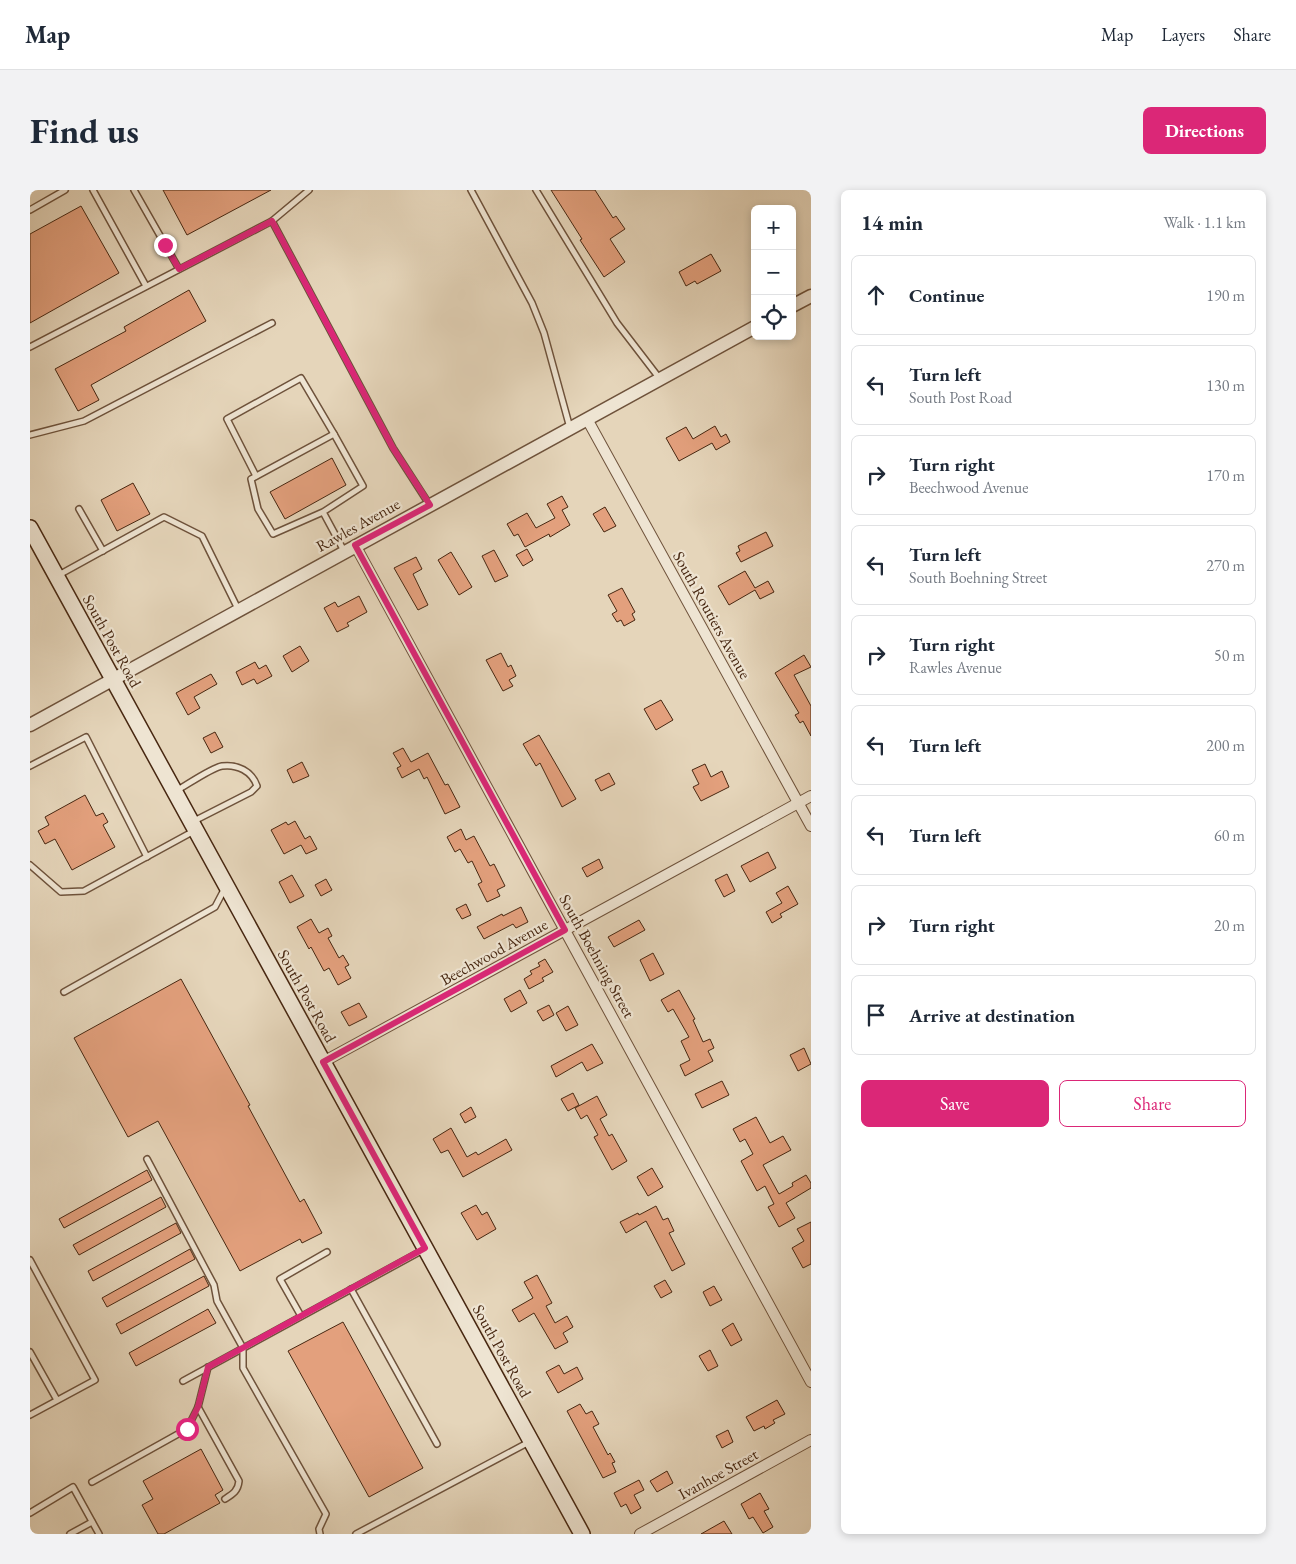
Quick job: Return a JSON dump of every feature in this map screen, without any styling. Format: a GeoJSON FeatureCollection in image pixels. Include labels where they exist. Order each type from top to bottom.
{"type":"FeatureCollection","features":[{"type":"Feature","properties":{"kind":"main road","name":"South Post Road"},"geometry":{"type":"LineString","coordinates":[[30,528],[582,1534]]}},
{"type":"Feature","properties":{"kind":"street"},"geometry":{"type":"LineString","coordinates":[[796,304],[811,296]]}},
{"type":"Feature","properties":{"kind":"street","name":"Rawles Avenue"},"geometry":{"type":"LineString","coordinates":[[30,725],[751,329]]}},
{"type":"Feature","properties":{"kind":"street","name":"South Routiers Avenue"},"geometry":{"type":"LineString","coordinates":[[587,419],[811,826]]}},
{"type":"Feature","properties":{"kind":"street","name":"South Boehning Street"},"geometry":{"type":"LineString","coordinates":[[350,548],[565,930],[811,1382]]}},
{"type":"Feature","properties":{"kind":"street","name":"Beechwood Avenue"},"geometry":{"type":"LineString","coordinates":[[323,1062],[811,796]]}},
{"type":"Feature","properties":{"kind":"street","name":"Ivanhoe Street"},"geometry":{"type":"LineString","coordinates":[[640,1534],[811,1440]]}},
{"type":"Feature","properties":{"kind":"lane"},"geometry":{"type":"LineString","coordinates":[[30,210],[65,190]]}},
{"type":"Feature","properties":{"kind":"lane"},"geometry":{"type":"LineString","coordinates":[[93,190],[146,286]]}},
{"type":"Feature","properties":{"kind":"lane"},"geometry":{"type":"LineString","coordinates":[[134,190],[179,269]]}},
{"type":"Feature","properties":{"kind":"lane"},"geometry":{"type":"LineString","coordinates":[[30,347],[272,221],[309,190]]}},
{"type":"Feature","properties":{"kind":"lane"},"geometry":{"type":"LineString","coordinates":[[471,190],[532,303],[547,343],[570,428]]}},
{"type":"Feature","properties":{"kind":"lane"},"geometry":{"type":"LineString","coordinates":[[536,190],[617,323],[660,379]]}},
{"type":"Feature","properties":{"kind":"lane"},"geometry":{"type":"LineString","coordinates":[[272,221],[393,448],[430,505]]}},
{"type":"Feature","properties":{"kind":"lane"},"geometry":{"type":"LineString","coordinates":[[30,435],[84,421],[272,323]]}},
{"type":"Feature","properties":{"kind":"lane"},"geometry":{"type":"LineString","coordinates":[[256,476],[227,420],[301,378],[334,434],[363,486],[323,512],[273,534],[258,509],[251,479],[334,434]]}},
{"type":"Feature","properties":{"kind":"lane"},"geometry":{"type":"LineString","coordinates":[[79,509],[103,551]]}},
{"type":"Feature","properties":{"kind":"lane"},"geometry":{"type":"LineString","coordinates":[[323,512],[350,548]]}},
{"type":"Feature","properties":{"kind":"lane"},"geometry":{"type":"LineString","coordinates":[[57,577],[164,517],[202,536],[238,610]]}},
{"type":"Feature","properties":{"kind":"lane"},"geometry":{"type":"LineString","coordinates":[[30,766],[86,737],[147,857]]}},
{"type":"Feature","properties":{"kind":"lane"},"geometry":{"type":"LineString","coordinates":[[30,865],[61,892],[84,891],[147,857],[251,792],[257,786],[255,779],[238,766],[221,766],[174,791]]}},
{"type":"Feature","properties":{"kind":"lane"},"geometry":{"type":"LineString","coordinates":[[64,992],[215,907],[226,885]]}},
{"type":"Feature","properties":{"kind":"lane"},"geometry":{"type":"LineString","coordinates":[[147,1159],[214,1285],[217,1300],[243,1348],[243,1368],[326,1514],[319,1529],[320,1534]]}},
{"type":"Feature","properties":{"kind":"lane"},"geometry":{"type":"LineString","coordinates":[[183,1381],[425,1248]]}},
{"type":"Feature","properties":{"kind":"lane"},"geometry":{"type":"LineString","coordinates":[[301,1316],[280,1279],[327,1252]]}},
{"type":"Feature","properties":{"kind":"lane"},"geometry":{"type":"LineString","coordinates":[[30,1260],[95,1380],[30,1415]]}},
{"type":"Feature","properties":{"kind":"lane"},"geometry":{"type":"LineString","coordinates":[[351,1289],[437,1444]]}},
{"type":"Feature","properties":{"kind":"lane"},"geometry":{"type":"LineString","coordinates":[[30,1352],[57,1400]]}},
{"type":"Feature","properties":{"kind":"lane"},"geometry":{"type":"LineString","coordinates":[[92,1482],[187,1429],[198,1407],[208,1367]]}},
{"type":"Feature","properties":{"kind":"lane"},"geometry":{"type":"LineString","coordinates":[[198,1407],[239,1481],[239,1487],[235,1492],[225,1498]]}},
{"type":"Feature","properties":{"kind":"lane"},"geometry":{"type":"LineString","coordinates":[[356,1534],[531,1441]]}},
{"type":"Feature","properties":{"kind":"lane"},"geometry":{"type":"LineString","coordinates":[[30,1512],[74,1488],[99,1534]]}},
{"type":"Feature","properties":{"kind":"lane"},"geometry":{"type":"LineString","coordinates":[[70,1534],[92,1522]]}},
{"type":"Feature","properties":{"kind":"building"},"geometry":{"type":"Polygon","coordinates":[[[163,190],[271,190],[187,235],[163,190]]]}},
{"type":"Feature","properties":{"kind":"building"},"geometry":{"type":"Polygon","coordinates":[[[551,190],[595,190],[613,218],[616,216],[625,229],[610,239],[625,262],[604,277],[551,190]]]}},
{"type":"Feature","properties":{"kind":"building"},"geometry":{"type":"Polygon","coordinates":[[[81,206],[119,273],[30,323],[30,234],[81,206]]]}},
{"type":"Feature","properties":{"kind":"building"},"geometry":{"type":"Polygon","coordinates":[[[711,254],[721,271],[697,284],[695,281],[686,286],[679,272],[711,254]]]}},
{"type":"Feature","properties":{"kind":"building"},"geometry":{"type":"Polygon","coordinates":[[[189,290],[206,321],[91,385],[99,400],[78,411],[55,369],[126,331],[124,327],[189,290]]]}},
{"type":"Feature","properties":{"kind":"building"},"geometry":{"type":"Polygon","coordinates":[[[715,426],[721,437],[726,434],[730,442],[716,450],[712,443],[679,461],[666,438],[686,427],[693,439],[715,426]]]}},
{"type":"Feature","properties":{"kind":"building"},"geometry":{"type":"Polygon","coordinates":[[[332,458],[346,485],[285,519],[270,492],[332,458]]]}},
{"type":"Feature","properties":{"kind":"building"},"geometry":{"type":"Polygon","coordinates":[[[133,483],[150,514],[117,531],[101,500],[133,483]]]}},
{"type":"Feature","properties":{"kind":"building"},"geometry":{"type":"Polygon","coordinates":[[[562,496],[568,507],[562,510],[570,525],[550,537],[549,534],[525,547],[518,534],[514,536],[507,524],[527,513],[536,528],[555,518],[547,504],[562,496]]]}},
{"type":"Feature","properties":{"kind":"building"},"geometry":{"type":"Polygon","coordinates":[[[605,507],[616,526],[604,532],[593,514],[605,507]]]}},
{"type":"Feature","properties":{"kind":"building"},"geometry":{"type":"Polygon","coordinates":[[[766,532],[773,546],[741,562],[736,553],[740,551],[738,546],[766,532]]]}},
{"type":"Feature","properties":{"kind":"building"},"geometry":{"type":"Polygon","coordinates":[[[527,549],[533,560],[523,566],[516,555],[527,549]]]}},
{"type":"Feature","properties":{"kind":"building"},"geometry":{"type":"Polygon","coordinates":[[[494,550],[508,576],[495,582],[482,556],[494,550]]]}},
{"type":"Feature","properties":{"kind":"building"},"geometry":{"type":"Polygon","coordinates":[[[451,552],[472,587],[459,595],[438,560],[451,552]]]}},
{"type":"Feature","properties":{"kind":"building"},"geometry":{"type":"Polygon","coordinates":[[[416,557],[422,569],[413,574],[428,605],[418,610],[394,568],[416,557]]]}},
{"type":"Feature","properties":{"kind":"building"},"geometry":{"type":"Polygon","coordinates":[[[745,571],[755,588],[768,581],[774,592],[760,599],[755,590],[729,605],[718,586],[745,571]]]}},
{"type":"Feature","properties":{"kind":"building"},"geometry":{"type":"Polygon","coordinates":[[[622,588],[635,612],[632,614],[635,620],[624,626],[621,620],[617,622],[612,614],[617,611],[608,595],[622,588]]]}},
{"type":"Feature","properties":{"kind":"building"},"geometry":{"type":"Polygon","coordinates":[[[359,596],[367,612],[347,623],[349,626],[337,632],[324,608],[335,602],[338,607],[359,596]]]}},
{"type":"Feature","properties":{"kind":"building"},"geometry":{"type":"Polygon","coordinates":[[[300,646],[309,661],[292,672],[283,656],[300,646]]]}},
{"type":"Feature","properties":{"kind":"building"},"geometry":{"type":"Polygon","coordinates":[[[501,653],[508,667],[511,665],[516,676],[509,680],[513,686],[503,691],[486,660],[501,653]]]}},
{"type":"Feature","properties":{"kind":"building"},"geometry":{"type":"Polygon","coordinates":[[[804,655],[811,667],[794,675],[811,706],[811,736],[803,721],[800,723],[795,715],[799,713],[775,673],[804,655]]]}},
{"type":"Feature","properties":{"kind":"building"},"geometry":{"type":"Polygon","coordinates":[[[255,662],[259,669],[266,665],[272,676],[257,684],[254,679],[242,685],[236,672],[255,662]]]}},
{"type":"Feature","properties":{"kind":"building"},"geometry":{"type":"Polygon","coordinates":[[[211,674],[217,684],[194,697],[200,708],[188,715],[176,693],[211,674]]]}},
{"type":"Feature","properties":{"kind":"building"},"geometry":{"type":"Polygon","coordinates":[[[661,700],[673,720],[656,730],[644,709],[661,700]]]}},
{"type":"Feature","properties":{"kind":"building"},"geometry":{"type":"Polygon","coordinates":[[[215,732],[223,747],[211,753],[203,738],[215,732]]]}},
{"type":"Feature","properties":{"kind":"building"},"geometry":{"type":"Polygon","coordinates":[[[539,735],[576,799],[562,807],[540,763],[536,766],[523,744],[539,735]]]}},
{"type":"Feature","properties":{"kind":"building"},"geometry":{"type":"Polygon","coordinates":[[[403,748],[411,762],[428,753],[445,785],[448,784],[460,807],[445,814],[427,777],[424,779],[419,769],[402,778],[397,768],[401,766],[393,753],[403,748]]]}},
{"type":"Feature","properties":{"kind":"building"},"geometry":{"type":"Polygon","coordinates":[[[302,762],[309,776],[293,783],[287,770],[302,762]]]}},
{"type":"Feature","properties":{"kind":"building"},"geometry":{"type":"Polygon","coordinates":[[[705,764],[711,777],[722,771],[729,787],[701,801],[693,787],[699,784],[692,770],[705,764]]]}},
{"type":"Feature","properties":{"kind":"building"},"geometry":{"type":"Polygon","coordinates":[[[609,773],[615,784],[601,791],[595,780],[609,773]]]}},
{"type":"Feature","properties":{"kind":"building"},"geometry":{"type":"Polygon","coordinates":[[[85,795],[96,816],[103,813],[108,822],[103,825],[115,847],[72,870],[55,839],[45,844],[38,831],[49,825],[45,817],[85,795]]]}},
{"type":"Feature","properties":{"kind":"building"},"geometry":{"type":"Polygon","coordinates":[[[295,821],[305,839],[310,836],[317,849],[306,854],[301,845],[284,854],[271,830],[286,822],[288,825],[295,821]]]}},
{"type":"Feature","properties":{"kind":"building"},"geometry":{"type":"Polygon","coordinates":[[[461,829],[466,840],[474,836],[490,866],[494,864],[505,886],[497,890],[500,896],[487,902],[478,884],[482,882],[472,861],[468,863],[460,849],[455,852],[447,837],[461,829]]]}},
{"type":"Feature","properties":{"kind":"building"},"geometry":{"type":"Polygon","coordinates":[[[768,852],[776,868],[750,882],[741,866],[768,852]]]}},
{"type":"Feature","properties":{"kind":"building"},"geometry":{"type":"Polygon","coordinates":[[[599,859],[603,868],[587,877],[582,868],[599,859]]]}},
{"type":"Feature","properties":{"kind":"building"},"geometry":{"type":"Polygon","coordinates":[[[727,874],[735,891],[724,897],[715,880],[727,874]]]}},
{"type":"Feature","properties":{"kind":"building"},"geometry":{"type":"Polygon","coordinates":[[[292,875],[304,896],[290,903],[279,882],[292,875]]]}},
{"type":"Feature","properties":{"kind":"building"},"geometry":{"type":"Polygon","coordinates":[[[326,879],[332,890],[321,896],[315,885],[326,879]]]}},
{"type":"Feature","properties":{"kind":"building"},"geometry":{"type":"Polygon","coordinates":[[[788,886],[798,904],[780,914],[782,917],[772,923],[766,912],[782,903],[776,893],[788,886]]]}},
{"type":"Feature","properties":{"kind":"building"},"geometry":{"type":"Polygon","coordinates":[[[466,904],[471,915],[462,919],[456,909],[466,904]]]}},
{"type":"Feature","properties":{"kind":"building"},"geometry":{"type":"Polygon","coordinates":[[[521,907],[528,922],[516,928],[513,924],[484,939],[477,927],[521,907]]]}},
{"type":"Feature","properties":{"kind":"building"},"geometry":{"type":"Polygon","coordinates":[[[311,919],[319,933],[328,928],[332,936],[328,938],[339,958],[343,955],[349,965],[345,967],[351,978],[338,985],[329,968],[324,971],[297,927],[311,919]]]}},
{"type":"Feature","properties":{"kind":"building"},"geometry":{"type":"Polygon","coordinates":[[[639,920],[645,930],[614,947],[608,937],[639,920]]]}},
{"type":"Feature","properties":{"kind":"building"},"geometry":{"type":"Polygon","coordinates":[[[653,953],[664,974],[650,981],[640,960],[653,953]]]}},
{"type":"Feature","properties":{"kind":"building"},"geometry":{"type":"Polygon","coordinates":[[[545,959],[553,972],[542,978],[544,981],[529,989],[524,979],[532,974],[530,971],[540,966],[538,963],[545,959]]]}},
{"type":"Feature","properties":{"kind":"building"},"geometry":{"type":"Polygon","coordinates":[[[181,979],[250,1105],[248,1106],[300,1202],[304,1199],[322,1233],[302,1243],[300,1239],[240,1271],[158,1121],[128,1137],[74,1038],[181,979]]]}},
{"type":"Feature","properties":{"kind":"building"},"geometry":{"type":"Polygon","coordinates":[[[520,990],[527,1003],[511,1012],[504,999],[520,990]]]}},
{"type":"Feature","properties":{"kind":"building"},"geometry":{"type":"Polygon","coordinates":[[[679,990],[695,1019],[693,1020],[703,1042],[710,1039],[714,1048],[708,1051],[713,1061],[685,1076],[680,1065],[690,1060],[681,1041],[689,1037],[673,1009],[668,1012],[661,1000],[679,990]]]}},
{"type":"Feature","properties":{"kind":"building"},"geometry":{"type":"Polygon","coordinates":[[[359,1003],[367,1017],[349,1026],[341,1012],[359,1003]]]}},
{"type":"Feature","properties":{"kind":"building"},"geometry":{"type":"Polygon","coordinates":[[[549,1005],[554,1015],[543,1021],[537,1011],[549,1005]]]}},
{"type":"Feature","properties":{"kind":"building"},"geometry":{"type":"Polygon","coordinates":[[[568,1006],[578,1025],[566,1031],[556,1013],[568,1006]]]}},
{"type":"Feature","properties":{"kind":"building"},"geometry":{"type":"Polygon","coordinates":[[[592,1044],[603,1063],[587,1071],[582,1062],[556,1077],[551,1066],[592,1044]]]}},
{"type":"Feature","properties":{"kind":"building"},"geometry":{"type":"Polygon","coordinates":[[[804,1048],[811,1064],[798,1071],[790,1055],[804,1048]]]}},
{"type":"Feature","properties":{"kind":"building"},"geometry":{"type":"Polygon","coordinates":[[[722,1081],[729,1095],[702,1108],[695,1094],[722,1081]]]}},
{"type":"Feature","properties":{"kind":"building"},"geometry":{"type":"Polygon","coordinates":[[[573,1093],[579,1105],[568,1111],[561,1099],[573,1093]]]}},
{"type":"Feature","properties":{"kind":"building"},"geometry":{"type":"Polygon","coordinates":[[[597,1096],[607,1115],[600,1119],[609,1136],[612,1134],[627,1161],[612,1170],[594,1137],[598,1135],[587,1115],[581,1119],[575,1108],[597,1096]]]}},
{"type":"Feature","properties":{"kind":"building"},"geometry":{"type":"Polygon","coordinates":[[[471,1107],[476,1117],[465,1123],[460,1114],[471,1107]]]}},
{"type":"Feature","properties":{"kind":"building"},"geometry":{"type":"Polygon","coordinates":[[[756,1117],[770,1143],[783,1136],[791,1150],[763,1165],[779,1194],[793,1186],[792,1183],[806,1175],[811,1183],[811,1188],[786,1203],[795,1218],[779,1227],[768,1207],[774,1204],[765,1186],[757,1191],[741,1161],[753,1154],[745,1139],[740,1142],[733,1129],[756,1117]]]}},
{"type":"Feature","properties":{"kind":"building"},"geometry":{"type":"Polygon","coordinates":[[[451,1128],[467,1157],[476,1152],[478,1155],[506,1139],[512,1150],[463,1177],[448,1150],[441,1153],[433,1139],[451,1128]]]}},
{"type":"Feature","properties":{"kind":"building"},"geometry":{"type":"Polygon","coordinates":[[[652,1168],[663,1187],[648,1196],[637,1177],[652,1168]]]}},
{"type":"Feature","properties":{"kind":"building"},"geometry":{"type":"Polygon","coordinates":[[[147,1170],[152,1180],[64,1228],[59,1219],[147,1170]]]}},
{"type":"Feature","properties":{"kind":"building"},"geometry":{"type":"Polygon","coordinates":[[[161,1197],[166,1207],[79,1255],[73,1245],[161,1197]]]}},
{"type":"Feature","properties":{"kind":"building"},"geometry":{"type":"Polygon","coordinates":[[[476,1205],[482,1215],[487,1212],[496,1229],[477,1240],[461,1213],[476,1205]]]}},
{"type":"Feature","properties":{"kind":"building"},"geometry":{"type":"Polygon","coordinates":[[[656,1206],[663,1220],[668,1218],[674,1231],[669,1233],[685,1264],[672,1271],[646,1221],[626,1233],[620,1222],[656,1206]]]}},
{"type":"Feature","properties":{"kind":"building"},"geometry":{"type":"Polygon","coordinates":[[[811,1222],[811,1264],[803,1268],[792,1248],[804,1241],[797,1229],[811,1222]]]}},
{"type":"Feature","properties":{"kind":"building"},"geometry":{"type":"Polygon","coordinates":[[[176,1223],[181,1233],[93,1281],[88,1271],[176,1223]]]}},
{"type":"Feature","properties":{"kind":"building"},"geometry":{"type":"Polygon","coordinates":[[[190,1249],[195,1259],[107,1307],[102,1298],[190,1249]]]}},
{"type":"Feature","properties":{"kind":"building"},"geometry":{"type":"Polygon","coordinates":[[[537,1275],[552,1303],[546,1306],[555,1323],[567,1316],[573,1327],[563,1333],[568,1342],[555,1349],[534,1313],[519,1322],[512,1310],[533,1298],[524,1282],[537,1275]]]}},
{"type":"Feature","properties":{"kind":"building"},"geometry":{"type":"Polygon","coordinates":[[[204,1276],[209,1286],[121,1334],[116,1324],[204,1276]]]}},
{"type":"Feature","properties":{"kind":"building"},"geometry":{"type":"Polygon","coordinates":[[[665,1280],[672,1292],[661,1298],[654,1286],[665,1280]]]}},
{"type":"Feature","properties":{"kind":"building"},"geometry":{"type":"Polygon","coordinates":[[[714,1286],[722,1300],[710,1306],[703,1292],[714,1286]]]}},
{"type":"Feature","properties":{"kind":"building"},"geometry":{"type":"Polygon","coordinates":[[[208,1309],[216,1323],[136,1366],[129,1353],[208,1309]]]}},
{"type":"Feature","properties":{"kind":"building"},"geometry":{"type":"Polygon","coordinates":[[[343,1322],[423,1468],[369,1497],[288,1351],[343,1322]]]}},
{"type":"Feature","properties":{"kind":"building"},"geometry":{"type":"Polygon","coordinates":[[[733,1323],[742,1340],[731,1346],[722,1330],[733,1323]]]}},
{"type":"Feature","properties":{"kind":"building"},"geometry":{"type":"Polygon","coordinates":[[[710,1350],[718,1366],[708,1371],[699,1356],[710,1350]]]}},
{"type":"Feature","properties":{"kind":"building"},"geometry":{"type":"Polygon","coordinates":[[[559,1365],[564,1374],[577,1367],[583,1379],[558,1393],[546,1372],[559,1365]]]}},
{"type":"Feature","properties":{"kind":"building"},"geometry":{"type":"Polygon","coordinates":[[[777,1400],[785,1414],[773,1420],[775,1423],[765,1429],[764,1426],[754,1431],[746,1417],[777,1400]]]}},
{"type":"Feature","properties":{"kind":"building"},"geometry":{"type":"Polygon","coordinates":[[[580,1404],[586,1414],[592,1411],[599,1424],[593,1427],[608,1455],[610,1453],[615,1462],[612,1463],[616,1472],[603,1478],[567,1411],[580,1404]]]}},
{"type":"Feature","properties":{"kind":"building"},"geometry":{"type":"Polygon","coordinates":[[[728,1430],[733,1442],[722,1448],[716,1436],[728,1430]]]}},
{"type":"Feature","properties":{"kind":"building"},"geometry":{"type":"Polygon","coordinates":[[[201,1449],[223,1490],[215,1495],[220,1503],[164,1534],[158,1534],[142,1505],[153,1499],[143,1481],[201,1449]]]}},
{"type":"Feature","properties":{"kind":"building"},"geometry":{"type":"Polygon","coordinates":[[[667,1471],[673,1483],[657,1492],[650,1481],[667,1471]]]}},
{"type":"Feature","properties":{"kind":"building"},"geometry":{"type":"Polygon","coordinates":[[[639,1480],[644,1490],[634,1495],[641,1508],[631,1514],[626,1504],[621,1507],[614,1493],[639,1480]]]}},
{"type":"Feature","properties":{"kind":"building"},"geometry":{"type":"Polygon","coordinates":[[[760,1493],[769,1509],[764,1511],[773,1527],[763,1533],[753,1517],[749,1519],[741,1504],[760,1493]]]}},
{"type":"Feature","properties":{"kind":"building"},"geometry":{"type":"Polygon","coordinates":[[[724,1521],[732,1534],[701,1534],[724,1521]]]}},
{"type":"Feature","properties":{"kind":"route"},"geometry":{"type":"LineString","coordinates":[[165,245],[179,269],[272,221],[393,448],[430,505],[355,545],[565,930],[323,1062],[425,1248],[208,1367],[198,1407],[187,1429]]}}]}
